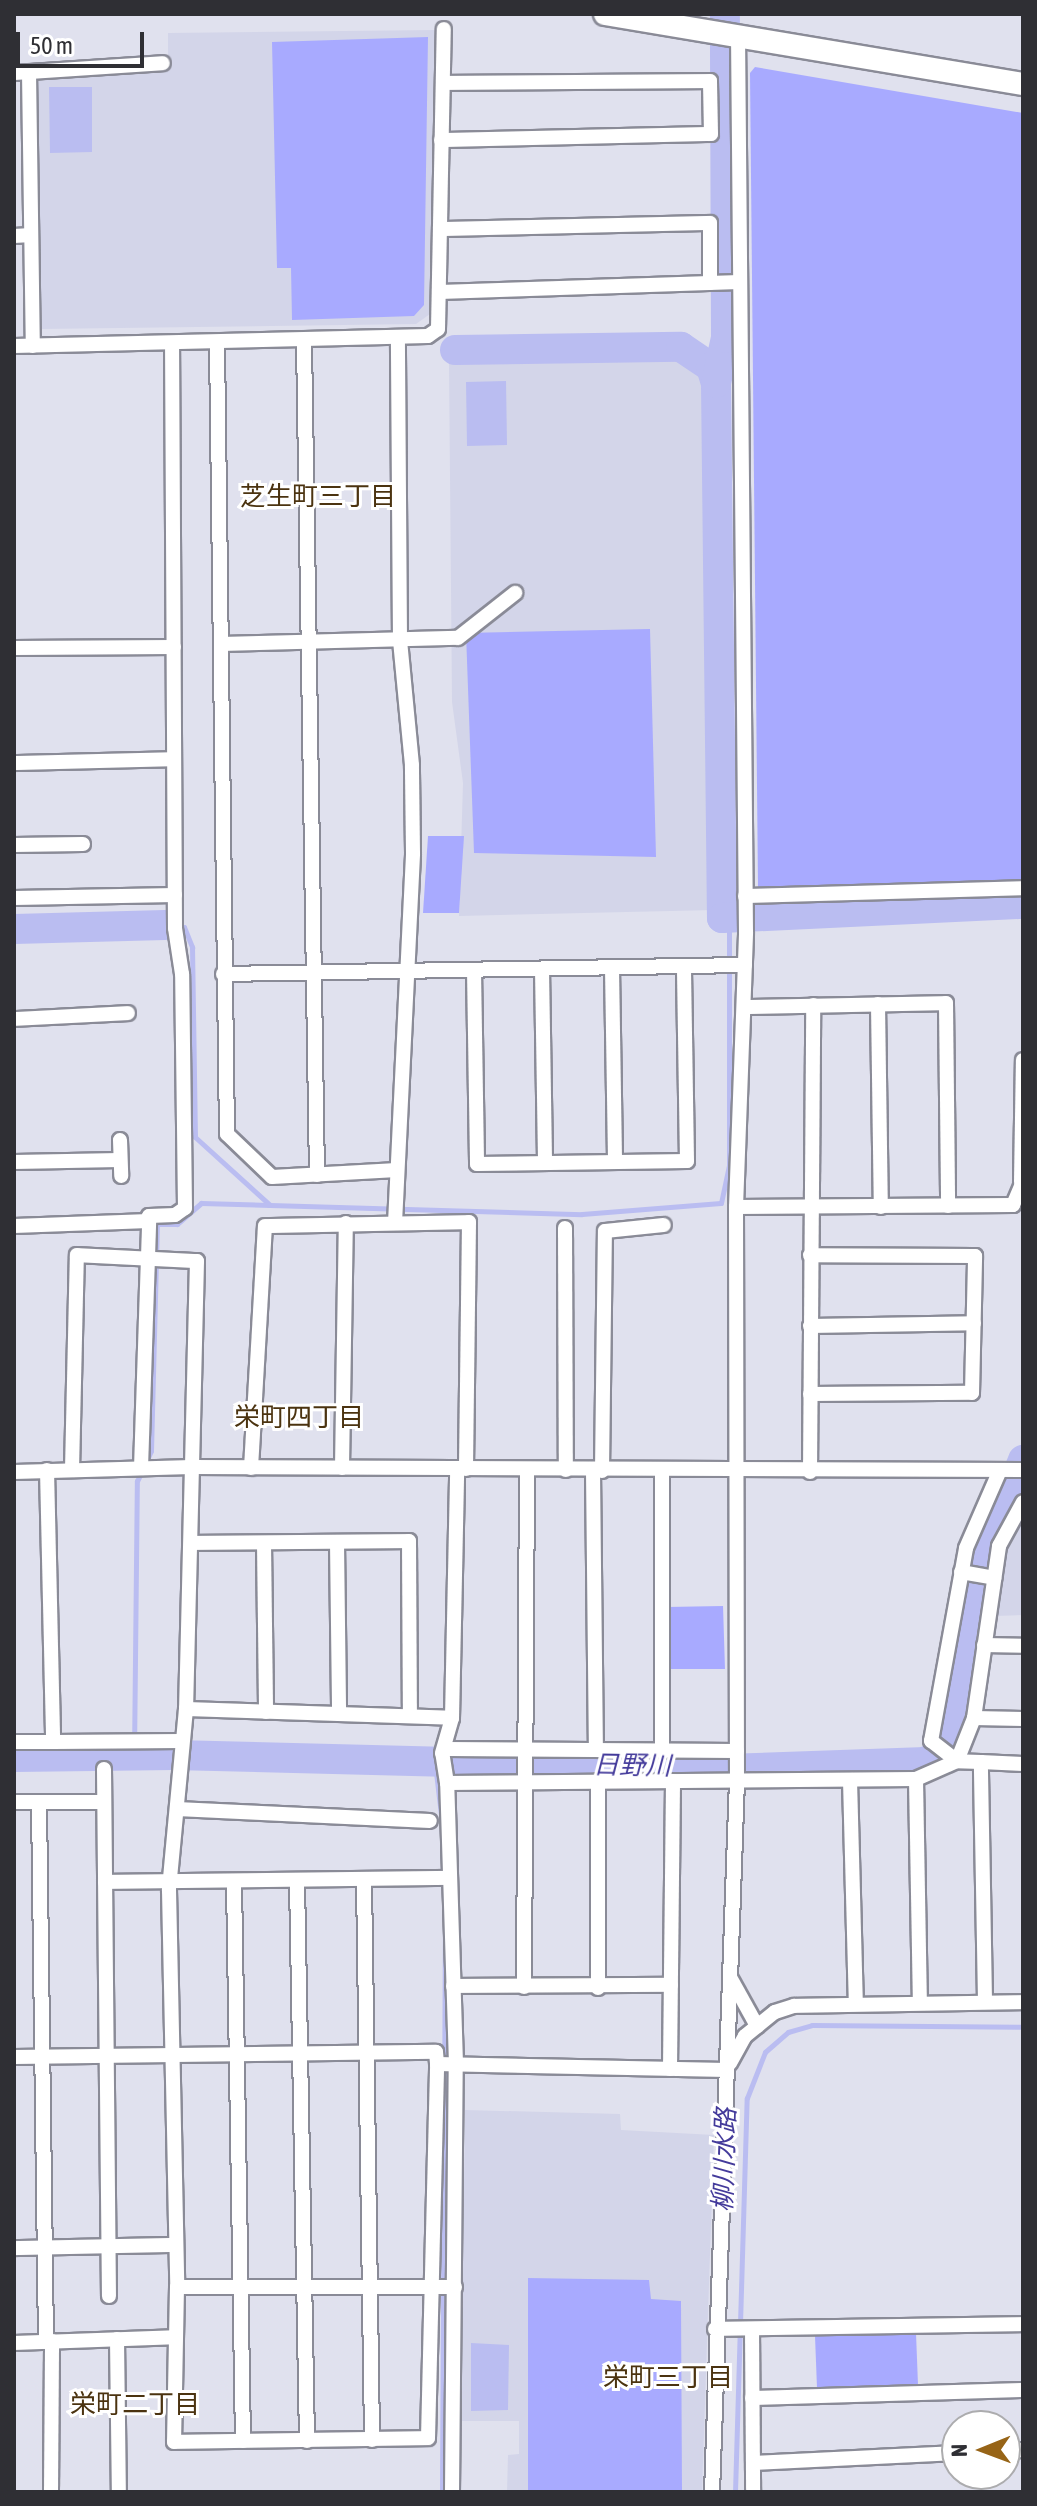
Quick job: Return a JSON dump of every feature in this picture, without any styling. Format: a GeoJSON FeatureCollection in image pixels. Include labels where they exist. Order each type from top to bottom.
{"type":"FeatureCollection","features":[{"type":"Feature","properties":{"kind":"main road"},"geometry":{"type":"LineString","coordinates":[[605,14],[710,22],[738,36],[1023,84]]}},
{"type":"Feature","properties":{"kind":"street"},"geometry":{"type":"LineString","coordinates":[[14,346],[428,336],[438,329],[444,29]]}},
{"type":"Feature","properties":{"kind":"street"},"geometry":{"type":"LineString","coordinates":[[712,2492],[715,2329],[737,1778],[734,1473],[736,1207],[746,932],[725,282],[738,97],[738,36]]}},
{"type":"Feature","properties":{"kind":"street"},"geometry":{"type":"LineString","coordinates":[[33,346],[31,235],[21,73],[163,63]]}},
{"type":"Feature","properties":{"kind":"street"},"geometry":{"type":"LineString","coordinates":[[441,140],[711,134],[710,81],[443,83]]}},
{"type":"Feature","properties":{"kind":"street"},"geometry":{"type":"LineString","coordinates":[[710,98],[738,97]]}},
{"type":"Feature","properties":{"kind":"street"},"geometry":{"type":"LineString","coordinates":[[440,229],[710,223],[725,282]]}},
{"type":"Feature","properties":{"kind":"street"},"geometry":{"type":"LineString","coordinates":[[14,236],[31,235]]}},
{"type":"Feature","properties":{"kind":"street"},"geometry":{"type":"LineString","coordinates":[[439,292],[725,282]]}},
{"type":"Feature","properties":{"kind":"street"},"geometry":{"type":"LineString","coordinates":[[395,1223],[404,971],[413,853],[412,765],[400,640],[398,337]]}},
{"type":"Feature","properties":{"kind":"street"},"geometry":{"type":"LineString","coordinates":[[304,340],[317,1175]]}},
{"type":"Feature","properties":{"kind":"street"},"geometry":{"type":"LineString","coordinates":[[217,342],[227,1134],[272,1177],[397,1170]]}},
{"type":"Feature","properties":{"kind":"street"},"geometry":{"type":"LineString","coordinates":[[141,1468],[149,1216],[175,1215],[185,1208],[182,974],[175,895],[172,343]]}},
{"type":"Feature","properties":{"kind":"street"},"geometry":{"type":"LineString","coordinates":[[221,644],[458,638],[515,593]]}},
{"type":"Feature","properties":{"kind":"street"},"geometry":{"type":"LineString","coordinates":[[14,648],[174,647]]}},
{"type":"Feature","properties":{"kind":"street"},"geometry":{"type":"LineString","coordinates":[[14,763],[174,759]]}},
{"type":"Feature","properties":{"kind":"street"},"geometry":{"type":"LineString","coordinates":[[14,845],[83,844]]}},
{"type":"Feature","properties":{"kind":"street"},"geometry":{"type":"LineString","coordinates":[[746,902],[1023,888]]}},
{"type":"Feature","properties":{"kind":"street"},"geometry":{"type":"LineString","coordinates":[[14,898],[175,895]]}},
{"type":"Feature","properties":{"kind":"street"},"geometry":{"type":"LineString","coordinates":[[223,974],[745,965]]}},
{"type":"Feature","properties":{"kind":"street"},"geometry":{"type":"LineString","coordinates":[[474,970],[477,1164],[687,1161],[684,966]]}},
{"type":"Feature","properties":{"kind":"street"},"geometry":{"type":"LineString","coordinates":[[612,968],[615,1162]]}},
{"type":"Feature","properties":{"kind":"street"},"geometry":{"type":"LineString","coordinates":[[542,969],[545,1163]]}},
{"type":"Feature","properties":{"kind":"street"},"geometry":{"type":"LineString","coordinates":[[744,1007],[946,1003],[948,1206]]}},
{"type":"Feature","properties":{"kind":"street"},"geometry":{"type":"LineString","coordinates":[[878,1004],[881,1207]]}},
{"type":"Feature","properties":{"kind":"street"},"geometry":{"type":"LineString","coordinates":[[810,1472],[813,1005]]}},
{"type":"Feature","properties":{"kind":"street"},"geometry":{"type":"LineString","coordinates":[[14,1019],[128,1013]]}},
{"type":"Feature","properties":{"kind":"street"},"geometry":{"type":"LineString","coordinates":[[736,1207],[1013,1205],[1022,1182],[1023,1060]]}},
{"type":"Feature","properties":{"kind":"street"},"geometry":{"type":"LineString","coordinates":[[120,1140],[121,1176]]}},
{"type":"Feature","properties":{"kind":"street"},"geometry":{"type":"LineString","coordinates":[[14,1162],[120,1160]]}},
{"type":"Feature","properties":{"kind":"street"},"geometry":{"type":"LineString","coordinates":[[14,1226],[149,1221]]}},
{"type":"Feature","properties":{"kind":"street"},"geometry":{"type":"LineString","coordinates":[[251,1468],[265,1226],[469,1222],[452,1718],[447,1749]]}},
{"type":"Feature","properties":{"kind":"street"},"geometry":{"type":"LineString","coordinates":[[342,1468],[346,1223]]}},
{"type":"Feature","properties":{"kind":"street"},"geometry":{"type":"LineString","coordinates":[[596,1749],[598,1471],[605,1231],[664,1225]]}},
{"type":"Feature","properties":{"kind":"street"},"geometry":{"type":"LineString","coordinates":[[565,1228],[566,1470]]}},
{"type":"Feature","properties":{"kind":"street"},"geometry":{"type":"LineString","coordinates":[[14,2057],[170,2053],[436,2052],[434,2288],[428,2438],[174,2442],[177,2287],[170,2053],[169,1881],[186,1709],[197,1261],[77,1255],[72,1470]]}},
{"type":"Feature","properties":{"kind":"street"},"geometry":{"type":"LineString","coordinates":[[810,1255],[975,1256],[972,1393],[810,1394]]}},
{"type":"Feature","properties":{"kind":"street"},"geometry":{"type":"LineString","coordinates":[[810,1326],[974,1323]]}},
{"type":"Feature","properties":{"kind":"street"},"geometry":{"type":"LineString","coordinates":[[14,1472],[192,1467],[734,1473],[1023,1470]]}},
{"type":"Feature","properties":{"kind":"street"},"geometry":{"type":"LineString","coordinates":[[47,1470],[53,1742]]}},
{"type":"Feature","properties":{"kind":"street"},"geometry":{"type":"LineString","coordinates":[[524,1987],[527,1470]]}},
{"type":"Feature","properties":{"kind":"street"},"geometry":{"type":"LineString","coordinates":[[957,1761],[931,1741],[966,1548],[1000,1470]]}},
{"type":"Feature","properties":{"kind":"street"},"geometry":{"type":"LineString","coordinates":[[662,1472],[662,1748]]}},
{"type":"Feature","properties":{"kind":"street"},"geometry":{"type":"LineString","coordinates":[[957,1761],[974,1718],[999,1546],[1023,1502]]}},
{"type":"Feature","properties":{"kind":"street"},"geometry":{"type":"LineString","coordinates":[[192,1543],[409,1541],[410,1716]]}},
{"type":"Feature","properties":{"kind":"street"},"geometry":{"type":"LineString","coordinates":[[337,1542],[339,1714]]}},
{"type":"Feature","properties":{"kind":"street"},"geometry":{"type":"LineString","coordinates":[[264,1543],[266,1712]]}},
{"type":"Feature","properties":{"kind":"street"},"geometry":{"type":"LineString","coordinates":[[961,1572],[994,1578]]}},
{"type":"Feature","properties":{"kind":"street"},"geometry":{"type":"LineString","coordinates":[[984,1645],[1023,1646]]}},
{"type":"Feature","properties":{"kind":"street"},"geometry":{"type":"LineString","coordinates":[[186,1709],[452,1718]]}},
{"type":"Feature","properties":{"kind":"street"},"geometry":{"type":"LineString","coordinates":[[974,1718],[1023,1719]]}},
{"type":"Feature","properties":{"kind":"street"},"geometry":{"type":"LineString","coordinates":[[14,1742],[182,1741]]}},
{"type":"Feature","properties":{"kind":"street"},"geometry":{"type":"LineString","coordinates":[[452,2492],[456,2064],[447,1783],[442,1753],[447,1749],[662,1748],[737,1754]]}},
{"type":"Feature","properties":{"kind":"street"},"geometry":{"type":"LineString","coordinates":[[447,1783],[737,1778],[916,1779],[957,1761],[1023,1764]]}},
{"type":"Feature","properties":{"kind":"street"},"geometry":{"type":"LineString","coordinates":[[981,1762],[985,2001]]}},
{"type":"Feature","properties":{"kind":"street"},"geometry":{"type":"LineString","coordinates":[[104,1769],[109,2296]]}},
{"type":"Feature","properties":{"kind":"street"},"geometry":{"type":"LineString","coordinates":[[916,1779],[920,2002]]}},
{"type":"Feature","properties":{"kind":"street"},"geometry":{"type":"LineString","coordinates":[[850,1780],[856,2003]]}},
{"type":"Feature","properties":{"kind":"street"},"geometry":{"type":"LineString","coordinates":[[598,1781],[598,1988]]}},
{"type":"Feature","properties":{"kind":"street"},"geometry":{"type":"LineString","coordinates":[[670,2069],[673,1781]]}},
{"type":"Feature","properties":{"kind":"street"},"geometry":{"type":"LineString","coordinates":[[14,1802],[104,1802]]}},
{"type":"Feature","properties":{"kind":"street"},"geometry":{"type":"LineString","coordinates":[[39,1802],[51,2492]]}},
{"type":"Feature","properties":{"kind":"street"},"geometry":{"type":"LineString","coordinates":[[177,1809],[430,1821]]}},
{"type":"Feature","properties":{"kind":"street"},"geometry":{"type":"LineString","coordinates":[[105,1882],[450,1878]]}},
{"type":"Feature","properties":{"kind":"street"},"geometry":{"type":"LineString","coordinates":[[364,1879],[372,2440]]}},
{"type":"Feature","properties":{"kind":"street"},"geometry":{"type":"LineString","coordinates":[[297,1880],[307,2291],[307,2441]]}},
{"type":"Feature","properties":{"kind":"street"},"geometry":{"type":"LineString","coordinates":[[234,1881],[243,2441]]}},
{"type":"Feature","properties":{"kind":"street"},"geometry":{"type":"LineString","coordinates":[[731,1978],[757,2026]]}},
{"type":"Feature","properties":{"kind":"street"},"geometry":{"type":"LineString","coordinates":[[453,1986],[598,1988],[671,1985]]}},
{"type":"Feature","properties":{"kind":"street"},"geometry":{"type":"LineString","coordinates":[[727,2070],[745,2036],[794,2006],[1023,2002]]}},
{"type":"Feature","properties":{"kind":"street"},"geometry":{"type":"LineString","coordinates":[[437,2064],[727,2070]]}},
{"type":"Feature","properties":{"kind":"street"},"geometry":{"type":"LineString","coordinates":[[14,2248],[175,2245]]}},
{"type":"Feature","properties":{"kind":"street"},"geometry":{"type":"LineString","coordinates":[[177,2287],[307,2291],[455,2287]]}},
{"type":"Feature","properties":{"kind":"street"},"geometry":{"type":"LineString","coordinates":[[715,2329],[1023,2324]]}},
{"type":"Feature","properties":{"kind":"street"},"geometry":{"type":"LineString","coordinates":[[752,2330],[753,2492]]}},
{"type":"Feature","properties":{"kind":"street"},"geometry":{"type":"LineString","coordinates":[[14,2343],[174,2337]]}},
{"type":"Feature","properties":{"kind":"street"},"geometry":{"type":"LineString","coordinates":[[117,2339],[119,2492]]}},
{"type":"Feature","properties":{"kind":"street"},"geometry":{"type":"LineString","coordinates":[[752,2398],[1023,2390]]}},
{"type":"Feature","properties":{"kind":"street"},"geometry":{"type":"LineString","coordinates":[[753,2463],[941,2454]]}},
{"type":"Feature","properties":{"kind":"shaded area"},"geometry":{"type":"Polygon","coordinates":[[[435,30],[430,314],[416,324],[41,329],[33,83],[37,77],[168,65],[168,33],[435,30]]]}},
{"type":"Feature","properties":{"kind":"shaded area"},"geometry":{"type":"Polygon","coordinates":[[[428,37],[424,305],[414,316],[292,320],[291,268],[277,268],[272,42],[428,37]]]}},
{"type":"Feature","properties":{"kind":"shaded area"},"geometry":{"type":"Polygon","coordinates":[[[755,67],[1023,113],[1023,885],[758,888],[750,73],[755,67]]]}},
{"type":"Feature","properties":{"kind":"shaded area"},"geometry":{"type":"Polygon","coordinates":[[[49,87],[92,87],[92,152],[50,153],[49,87]]]}},
{"type":"Feature","properties":{"kind":"shaded area"},"geometry":{"type":"Polygon","coordinates":[[[675,354],[693,363],[704,381],[714,910],[459,916],[463,783],[452,702],[449,361],[675,354]]]}},
{"type":"Feature","properties":{"kind":"shaded area"},"geometry":{"type":"Polygon","coordinates":[[[506,381],[507,445],[467,446],[466,382],[506,381]]]}},
{"type":"Feature","properties":{"kind":"shaded area"},"geometry":{"type":"Polygon","coordinates":[[[650,629],[656,857],[474,853],[466,633],[650,629]]]}},
{"type":"Feature","properties":{"kind":"shaded area"},"geometry":{"type":"Polygon","coordinates":[[[428,836],[464,836],[459,913],[423,913],[428,836]]]}},
{"type":"Feature","properties":{"kind":"shaded area"},"geometry":{"type":"Polygon","coordinates":[[[1023,1515],[1023,1615],[995,1616],[1005,1547],[1023,1515]]]}},
{"type":"Feature","properties":{"kind":"shaded area"},"geometry":{"type":"Polygon","coordinates":[[[723,1606],[725,1669],[665,1669],[667,1607],[723,1606]]]}},
{"type":"Feature","properties":{"kind":"shaded area"},"geometry":{"type":"Polygon","coordinates":[[[465,2110],[620,2114],[621,2130],[714,2135],[702,2492],[507,2492],[508,2455],[519,2454],[519,2421],[461,2421],[465,2110]]]}},
{"type":"Feature","properties":{"kind":"shaded area"},"geometry":{"type":"Polygon","coordinates":[[[528,2278],[649,2280],[651,2299],[681,2301],[682,2492],[528,2492],[528,2278]]]}},
{"type":"Feature","properties":{"kind":"shaded area"},"geometry":{"type":"Polygon","coordinates":[[[916,2333],[918,2385],[817,2388],[815,2336],[916,2333]]]}},
{"type":"Feature","properties":{"kind":"shaded area"},"geometry":{"type":"Polygon","coordinates":[[[471,2343],[509,2345],[508,2410],[471,2411],[471,2343]]]}},
{"type":"Feature","properties":{"kind":"waterway"},"geometry":{"type":"LineString","coordinates":[[716,383],[726,338],[725,14]]}},
{"type":"Feature","properties":{"kind":"waterway"},"geometry":{"type":"LineString","coordinates":[[455,350],[681,347],[711,367],[716,383],[722,918],[1023,904]]}},
{"type":"Feature","properties":{"kind":"waterway"},"geometry":{"type":"LineString","coordinates":[[165,925],[184,927],[192,947],[195,1137],[270,1205],[582,1214],[721,1203],[729,1166],[729,918]]}},
{"type":"Feature","properties":{"kind":"waterway"},"geometry":{"type":"LineString","coordinates":[[14,929],[165,925]]}},
{"type":"Feature","properties":{"kind":"waterway"},"geometry":{"type":"LineString","coordinates":[[146,1462],[151,1451],[157,1224],[177,1224],[201,1203],[269,1205]]}},
{"type":"Feature","properties":{"kind":"waterway","name":"日野川"},"geometry":{"type":"LineString","coordinates":[[14,1757],[174,1755],[725,1769],[926,1762],[945,1749],[953,1730],[988,1547],[1023,1460]]}},
{"type":"Feature","properties":{"kind":"waterway"},"geometry":{"type":"LineString","coordinates":[[134,1755],[137,1481],[142,1471]]}},
{"type":"Feature","properties":{"kind":"waterway"},"geometry":{"type":"LineString","coordinates":[[435,1764],[442,1823]]}},
{"type":"Feature","properties":{"kind":"waterway"},"geometry":{"type":"LineString","coordinates":[[442,2492],[445,1916]]}},
{"type":"Feature","properties":{"kind":"waterway","name":"柳川水路"},"geometry":{"type":"LineString","coordinates":[[735,2492],[747,2098],[765,2052],[788,2032],[812,2025],[1023,2027]]}},
{"type":"Feature","properties":{"kind":"district","name":"芝生町三丁目"},"geometry":{"type":"Point","coordinates":[318,497]}},
{"type":"Feature","properties":{"kind":"district","name":"栄町四丁目"},"geometry":{"type":"Point","coordinates":[299,1418]}},
{"type":"Feature","properties":{"kind":"district","name":"栄町三丁目"},"geometry":{"type":"Point","coordinates":[668,2378]}},
{"type":"Feature","properties":{"kind":"district","name":"栄町二丁目"},"geometry":{"type":"Point","coordinates":[135,2405]}}]}
